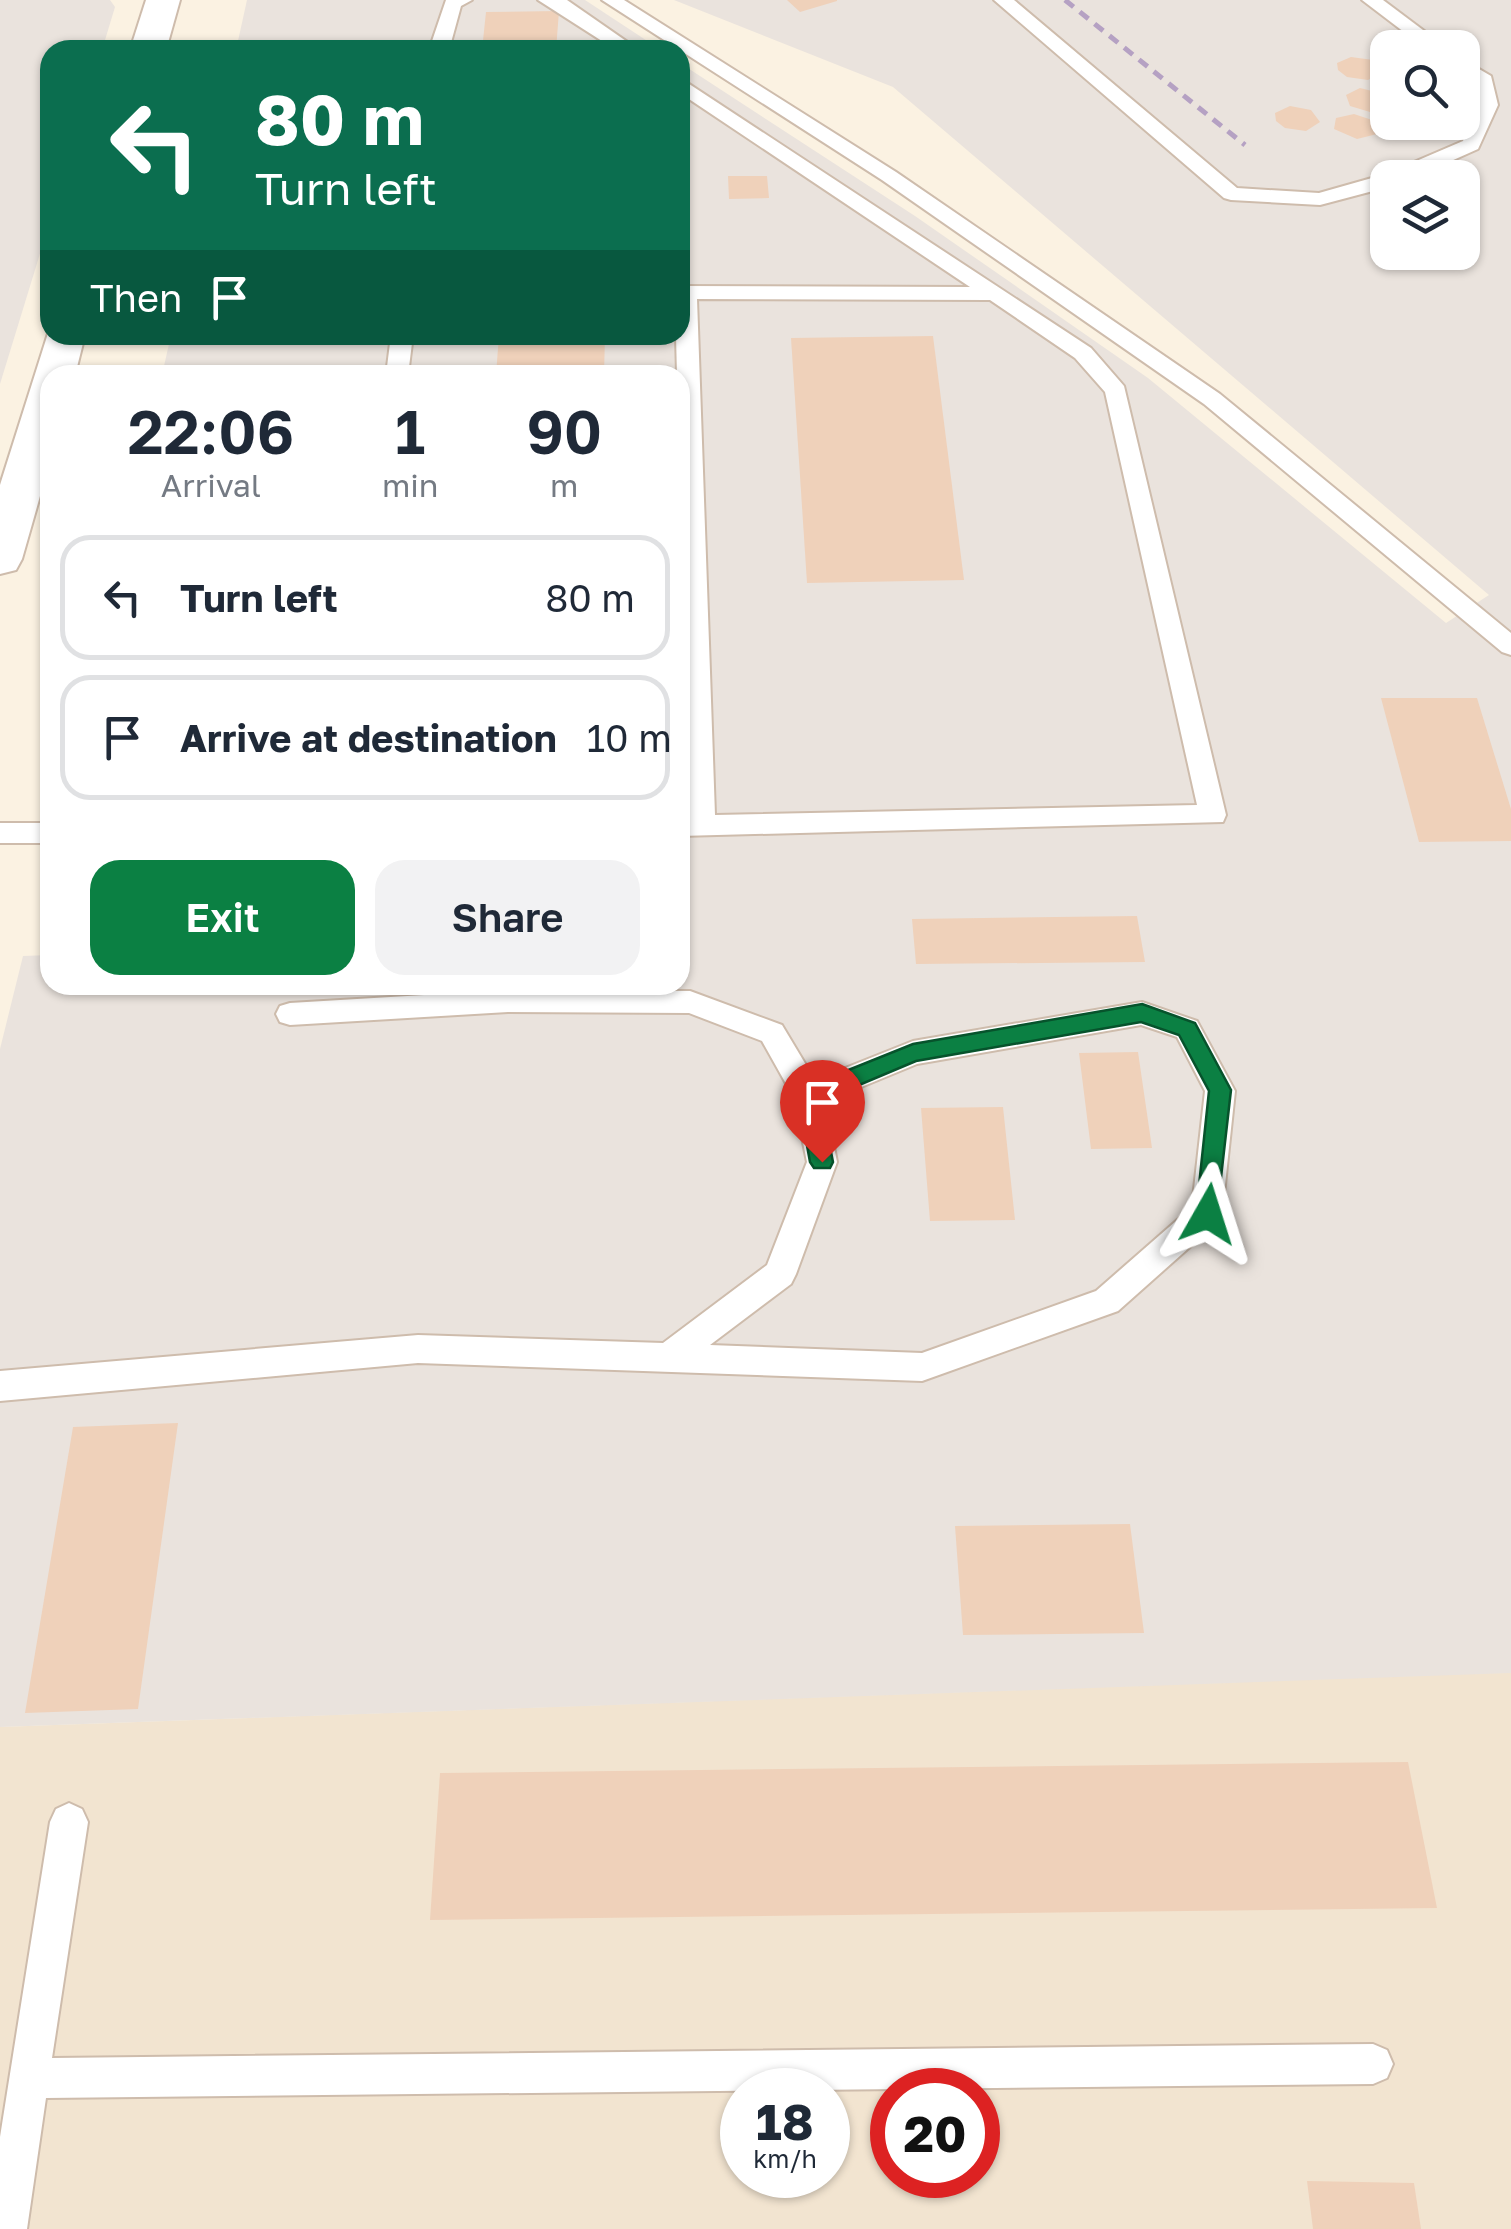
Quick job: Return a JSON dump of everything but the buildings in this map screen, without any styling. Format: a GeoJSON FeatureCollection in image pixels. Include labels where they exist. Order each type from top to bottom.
{"type":"FeatureCollection","features":[{"type":"Feature","properties":{"kind":"street"},"geometry":{"type":"LineString","coordinates":[[151,40],[163,0]]}},
{"type":"Feature","properties":{"kind":"street"},"geometry":{"type":"LineString","coordinates":[[0,559],[40,421]]}},
{"type":"Feature","properties":{"kind":"lane"},"geometry":{"type":"LineString","coordinates":[[442,40],[452,3],[464,0]]}},
{"type":"Feature","properties":{"kind":"lane"},"geometry":{"type":"LineString","coordinates":[[547,0],[560,4],[614,40]]}},
{"type":"Feature","properties":{"kind":"lane"},"geometry":{"type":"LineString","coordinates":[[611,0],[674,40]]}},
{"type":"Feature","properties":{"kind":"lane"},"geometry":{"type":"LineString","coordinates":[[1003,0],[1231,194],[1320,199],[1370,184]]}},
{"type":"Feature","properties":{"kind":"lane"},"geometry":{"type":"LineString","coordinates":[[1371,0],[1413,30]]}},
{"type":"Feature","properties":{"kind":"lane"},"geometry":{"type":"LineString","coordinates":[[690,50],[890,176],[1212,399],[1511,646]]}},
{"type":"Feature","properties":{"kind":"lane"},"geometry":{"type":"LineString","coordinates":[[1480,77],[1484,80],[1488,105],[1480,124]]}},
{"type":"Feature","properties":{"kind":"lane"},"geometry":{"type":"LineString","coordinates":[[690,91],[1083,353],[1116,391],[1214,815],[691,826],[690,759]]}},
{"type":"Feature","properties":{"kind":"lane"},"geometry":{"type":"LineString","coordinates":[[1435,160],[1471,145],[1473,140]]}},
{"type":"Feature","properties":{"kind":"lane"},"geometry":{"type":"LineString","coordinates":[[690,292],[994,294]]}},
{"type":"Feature","properties":{"kind":"lane"},"geometry":{"type":"LineString","coordinates":[[0,833],[40,833]]}},
{"type":"Feature","properties":{"kind":"lane"},"geometry":{"type":"LineString","coordinates":[[290,1014],[508,1001],[690,1002],[772,1033],[809,1096],[822,1162],[780,1274],[668,1358]]}},
{"type":"Feature","properties":{"kind":"lane"},"geometry":{"type":"LineString","coordinates":[[0,1386],[418,1350],[922,1367],[1107,1302],[1208,1214],[1220,1090],[1187,1029],[1142,1013],[913,1053],[809,1096]]}},
{"type":"Feature","properties":{"kind":"lane"},"geometry":{"type":"LineString","coordinates":[[6,2229],[69,1822]]}},
{"type":"Feature","properties":{"kind":"lane"},"geometry":{"type":"LineString","coordinates":[[30,2078],[1374,2064]]}},
{"type":"Feature","properties":{"kind":"shaded area"},"geometry":{"type":"Polygon","coordinates":[[[0,0],[110,0],[115,7],[105,40],[40,40],[40,254],[0,384],[0,0]]]}},
{"type":"Feature","properties":{"kind":"shaded area"},"geometry":{"type":"Polygon","coordinates":[[[247,0],[585,0],[646,40],[238,40],[247,0]]]}},
{"type":"Feature","properties":{"kind":"shaded area"},"geometry":{"type":"Polygon","coordinates":[[[674,0],[1511,0],[1511,1673],[0,1727],[0,1049],[23,956],[40,955],[40,995],[690,995],[690,365],[164,365],[169,345],[690,345],[690,70],[915,216],[1148,378],[1446,623],[1489,595],[893,87],[674,0]]]}},
{"type":"Feature","properties":{"kind":"shaded area"},"geometry":{"type":"Polygon","coordinates":[[[1511,1672],[1511,2229],[0,2229],[0,1727],[1511,1672]]]}},
{"type":"Feature","properties":{"kind":"railway"},"geometry":{"type":"LineString","coordinates":[[1065,0],[1245,145]]}},
{"type":"Feature","properties":{"kind":"route"},"geometry":{"type":"LineString","coordinates":[[822,1162],[809,1096],[913,1053],[1142,1013],[1187,1029],[1220,1090],[1208,1214]]}}]}
